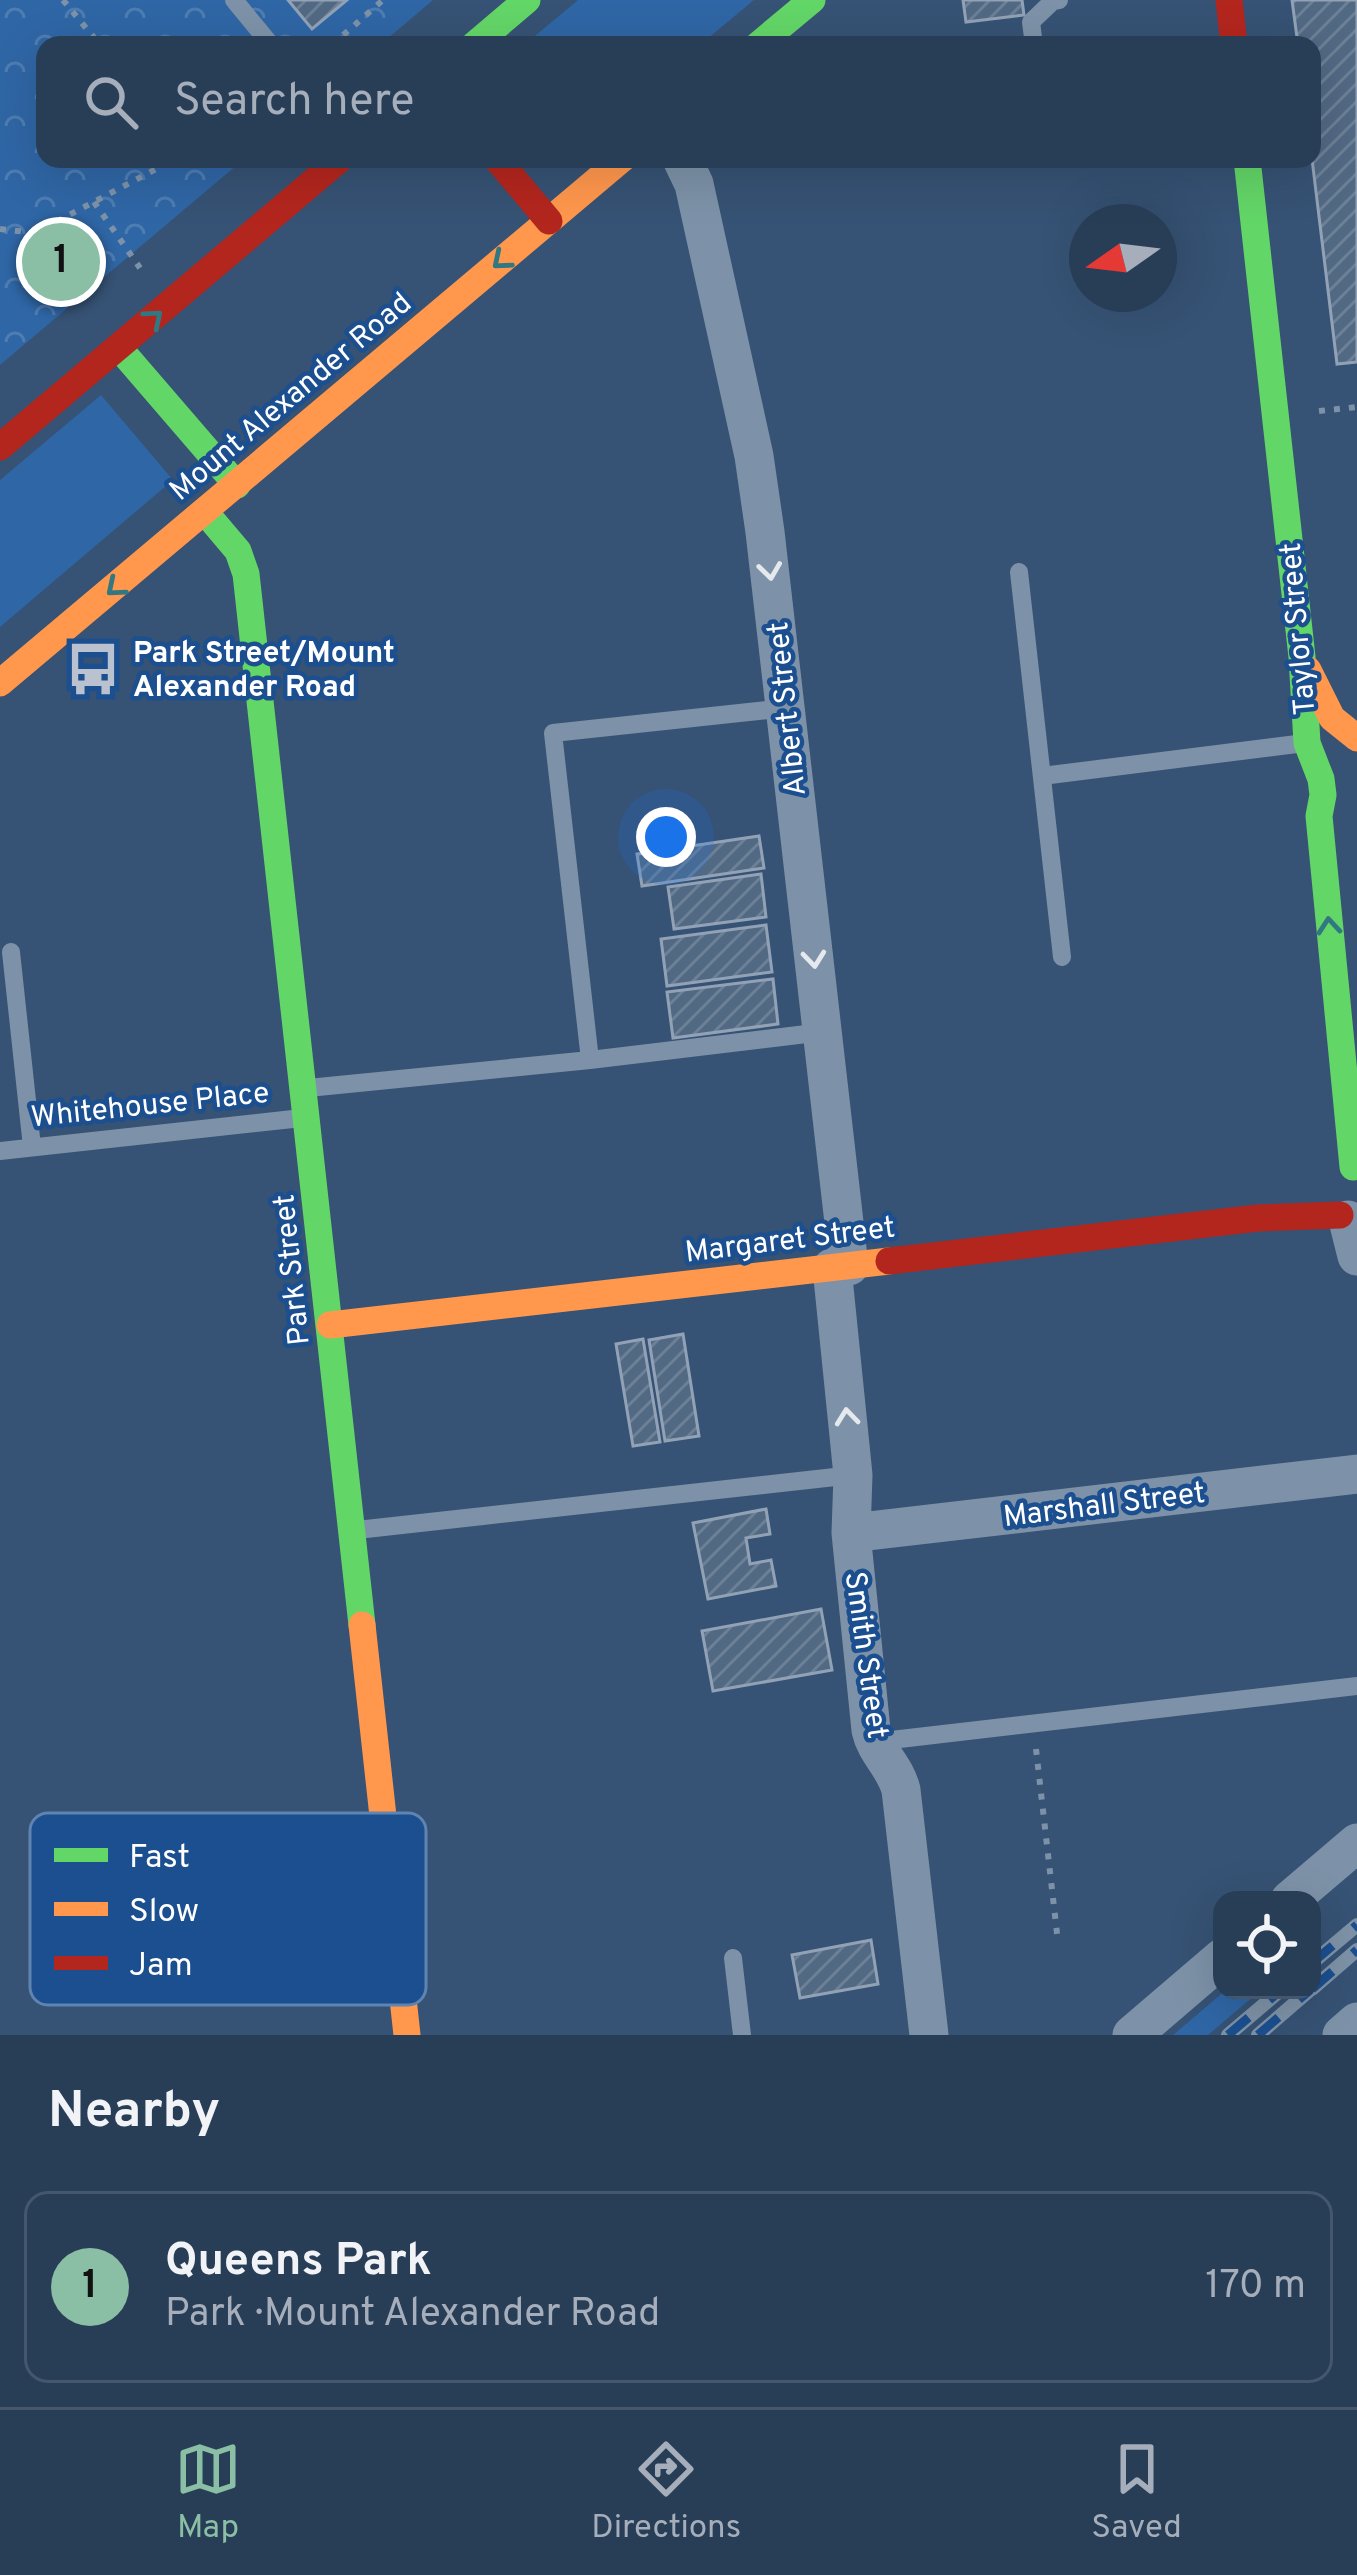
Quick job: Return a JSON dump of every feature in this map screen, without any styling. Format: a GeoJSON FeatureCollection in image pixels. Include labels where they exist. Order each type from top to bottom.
{"type":"FeatureCollection","features":[{"type":"Feature","properties":{"kind":"street"},"geometry":{"type":"LineString","coordinates":[[485,36],[527,0]]}},
{"type":"Feature","properties":{"kind":"street"},"geometry":{"type":"LineString","coordinates":[[769,36],[812,0]]}},
{"type":"Feature","properties":{"kind":"street"},"geometry":{"type":"LineString","coordinates":[[1228,0],[1233,36]]}},
{"type":"Feature","properties":{"kind":"street"},"geometry":{"type":"LineString","coordinates":[[0,447],[329,168]]}},
{"type":"Feature","properties":{"kind":"street"},"geometry":{"type":"LineString","coordinates":[[505,168],[549,220]]}},
{"type":"Feature","properties":{"kind":"street","name":"Mount Alexander Road"},"geometry":{"type":"LineString","coordinates":[[0,682],[611,168]]}},
{"type":"Feature","properties":{"kind":"street","name":"Albert Street"},"geometry":{"type":"LineString","coordinates":[[686,168],[694,184],[754,456],[823,1031],[840,1267]]}},
{"type":"Feature","properties":{"kind":"street","name":"Taylor Street"},"geometry":{"type":"LineString","coordinates":[[1247,168],[1303,657],[1307,742],[1321,778],[1333,788],[1319,816],[1345,971],[1355,1167]]}},
{"type":"Feature","properties":{"kind":"street"},"geometry":{"type":"LineString","coordinates":[[118,348],[237,485]]}},
{"type":"Feature","properties":{"kind":"street","name":"Park Street"},"geometry":{"type":"LineString","coordinates":[[205,512],[238,551],[246,574],[383,1813]]}},
{"type":"Feature","properties":{"kind":"street"},"geometry":{"type":"LineString","coordinates":[[1303,657],[1329,715],[1357,738]]}},
{"type":"Feature","properties":{"kind":"street"},"geometry":{"type":"LineString","coordinates":[[1347,1222],[1338,1177],[1355,1167]]}},
{"type":"Feature","properties":{"kind":"street","name":"Margaret Street"},"geometry":{"type":"LineString","coordinates":[[330,1325],[1258,1218],[1347,1222]]}},
{"type":"Feature","properties":{"kind":"street","name":"Smith Street"},"geometry":{"type":"LineString","coordinates":[[840,1267],[853,1474],[851,1533],[874,1742],[897,1774],[901,1790],[929,2035]]}},
{"type":"Feature","properties":{"kind":"street","name":"Marshall Street"},"geometry":{"type":"LineString","coordinates":[[851,1533],[1357,1474]]}},
{"type":"Feature","properties":{"kind":"street"},"geometry":{"type":"LineString","coordinates":[[1301,1891],[1357,1843]]}},
{"type":"Feature","properties":{"kind":"street"},"geometry":{"type":"LineString","coordinates":[[1132,2035],[1213,1966]]}},
{"type":"Feature","properties":{"kind":"street","name":"Park Street"},"geometry":{"type":"LineString","coordinates":[[404,2005],[407,2035]]}},
{"type":"Feature","properties":{"kind":"street"},"geometry":{"type":"LineString","coordinates":[[1342,2035],[1357,2022]]}},
{"type":"Feature","properties":{"kind":"lane"},"geometry":{"type":"LineString","coordinates":[[234,0],[264,36]]}},
{"type":"Feature","properties":{"kind":"lane"},"geometry":{"type":"LineString","coordinates":[[1033,36],[1031,22],[1059,0]]}},
{"type":"Feature","properties":{"kind":"lane"},"geometry":{"type":"LineString","coordinates":[[1018,572],[1062,957]]}},
{"type":"Feature","properties":{"kind":"lane"},"geometry":{"type":"LineString","coordinates":[[590,1060],[553,734],[787,708]]}},
{"type":"Feature","properties":{"kind":"lane"},"geometry":{"type":"LineString","coordinates":[[1042,776],[1307,742]]}},
{"type":"Feature","properties":{"kind":"lane"},"geometry":{"type":"LineString","coordinates":[[11,952],[32,1148]]}},
{"type":"Feature","properties":{"kind":"lane"},"geometry":{"type":"LineString","coordinates":[[304,1088],[823,1031]]}},
{"type":"Feature","properties":{"kind":"lane","name":"Whitehouse Place"},"geometry":{"type":"LineString","coordinates":[[0,1151],[307,1118]]}},
{"type":"Feature","properties":{"kind":"lane"},"geometry":{"type":"LineString","coordinates":[[352,1531],[853,1474]]}},
{"type":"Feature","properties":{"kind":"lane"},"geometry":{"type":"LineString","coordinates":[[874,1742],[1357,1686]]}},
{"type":"Feature","properties":{"kind":"lane"},"geometry":{"type":"LineString","coordinates":[[734,1958],[742,2035]]}},
{"type":"Feature","properties":{"kind":"path"},"geometry":{"type":"LineString","coordinates":[[63,0],[93,36]]}},
{"type":"Feature","properties":{"kind":"path"},"geometry":{"type":"LineString","coordinates":[[342,36],[383,0]]}},
{"type":"Feature","properties":{"kind":"path"},"geometry":{"type":"LineString","coordinates":[[0,229],[35,233],[158,168]]}},
{"type":"Feature","properties":{"kind":"path"},"geometry":{"type":"LineString","coordinates":[[94,202],[168,306]]}},
{"type":"Feature","properties":{"kind":"path"},"geometry":{"type":"LineString","coordinates":[[1033,1724],[1058,1942]]}},
{"type":"Feature","properties":{"kind":"green space"},"geometry":{"type":"Polygon","coordinates":[[[0,0],[433,0],[391,36],[36,36],[36,168],[233,168],[0,365],[0,0]]]}},
{"type":"Feature","properties":{"kind":"green space"},"geometry":{"type":"Polygon","coordinates":[[[578,0],[754,0],[711,36],[535,36],[578,0]]]}},
{"type":"Feature","properties":{"kind":"green space"},"geometry":{"type":"Polygon","coordinates":[[[101,395],[173,480],[0,627],[0,480],[101,395]]]}},
{"type":"Feature","properties":{"kind":"green space"},"geometry":{"type":"Polygon","coordinates":[[[1215,1999],[1250,1999],[1208,2035],[1173,2035],[1215,1999]]]}},
{"type":"Feature","properties":{"kind":"building"},"geometry":{"type":"Polygon","coordinates":[[[288,0],[347,0],[312,29],[288,0]]]}},
{"type":"Feature","properties":{"kind":"building"},"geometry":{"type":"Polygon","coordinates":[[[963,0],[1022,0],[1024,15],[966,22],[963,0]]]}},
{"type":"Feature","properties":{"kind":"building"},"geometry":{"type":"Polygon","coordinates":[[[1292,0],[1357,0],[1357,362],[1337,364],[1313,168],[1321,168],[1321,36],[1297,36],[1292,0]]]}},
{"type":"Feature","properties":{"kind":"building"},"geometry":{"type":"Polygon","coordinates":[[[759,836],[764,868],[642,886],[637,854],[759,836]]]}},
{"type":"Feature","properties":{"kind":"building"},"geometry":{"type":"Polygon","coordinates":[[[761,874],[766,917],[674,929],[668,887],[761,874]]]}},
{"type":"Feature","properties":{"kind":"building"},"geometry":{"type":"Polygon","coordinates":[[[766,925],[772,972],[667,986],[661,939],[766,925]]]}},
{"type":"Feature","properties":{"kind":"building"},"geometry":{"type":"Polygon","coordinates":[[[773,979],[778,1024],[673,1038],[667,992],[773,979]]]}},
{"type":"Feature","properties":{"kind":"building"},"geometry":{"type":"Polygon","coordinates":[[[683,1334],[699,1436],[665,1441],[649,1340],[683,1334]]]}},
{"type":"Feature","properties":{"kind":"building"},"geometry":{"type":"Polygon","coordinates":[[[643,1339],[660,1442],[633,1446],[616,1344],[643,1339]]]}},
{"type":"Feature","properties":{"kind":"building"},"geometry":{"type":"Polygon","coordinates":[[[766,1509],[770,1534],[746,1538],[750,1564],[771,1560],[776,1586],[708,1599],[693,1523],[766,1509]]]}},
{"type":"Feature","properties":{"kind":"building"},"geometry":{"type":"Polygon","coordinates":[[[821,1609],[832,1670],[713,1691],[702,1631],[821,1609]]]}},
{"type":"Feature","properties":{"kind":"building"},"geometry":{"type":"Polygon","coordinates":[[[871,1940],[878,1984],[800,1998],[792,1955],[871,1940]]]}},
{"type":"Feature","properties":{"kind":"railway"},"geometry":{"type":"LineString","coordinates":[[1321,1955],[1357,1925]]}},
{"type":"Feature","properties":{"kind":"railway"},"geometry":{"type":"LineString","coordinates":[[1321,1981],[1357,1950]]}},
{"type":"Feature","properties":{"kind":"railway"},"geometry":{"type":"LineString","coordinates":[[1228,2035],[1270,1999]]}},
{"type":"Feature","properties":{"kind":"railway"},"geometry":{"type":"LineString","coordinates":[[1258,2035],[1300,1999]]}},
{"type":"Feature","properties":{"kind":"traffic: fast"},"geometry":{"type":"LineString","coordinates":[[485,36],[527,0]]}},
{"type":"Feature","properties":{"kind":"traffic: fast"},"geometry":{"type":"LineString","coordinates":[[769,36],[812,0]]}},
{"type":"Feature","properties":{"kind":"traffic: fast"},"geometry":{"type":"LineString","coordinates":[[1248,168],[1302,657],[1307,743],[1323,795],[1319,816],[1353,1167]]}},
{"type":"Feature","properties":{"kind":"traffic: fast"},"geometry":{"type":"LineString","coordinates":[[119,348],[237,485]]}},
{"type":"Feature","properties":{"kind":"traffic: fast"},"geometry":{"type":"LineString","coordinates":[[205,512],[238,551],[246,574],[362,1625]]}},
{"type":"Feature","properties":{"kind":"traffic: slow"},"geometry":{"type":"LineString","coordinates":[[0,683],[611,168]]}},
{"type":"Feature","properties":{"kind":"traffic: slow"},"geometry":{"type":"LineString","coordinates":[[1308,670],[1332,718],[1357,738]]}},
{"type":"Feature","properties":{"kind":"traffic: slow"},"geometry":{"type":"LineString","coordinates":[[330,1325],[889,1261]]}},
{"type":"Feature","properties":{"kind":"traffic: slow"},"geometry":{"type":"LineString","coordinates":[[362,1625],[383,1813]]}},
{"type":"Feature","properties":{"kind":"traffic: slow"},"geometry":{"type":"LineString","coordinates":[[404,2005],[407,2035]]}},
{"type":"Feature","properties":{"kind":"traffic: jam"},"geometry":{"type":"LineString","coordinates":[[1229,0],[1233,36]]}},
{"type":"Feature","properties":{"kind":"traffic: jam"},"geometry":{"type":"LineString","coordinates":[[0,447],[329,168]]}},
{"type":"Feature","properties":{"kind":"traffic: jam"},"geometry":{"type":"LineString","coordinates":[[505,168],[549,221]]}},
{"type":"Feature","properties":{"kind":"traffic: jam"},"geometry":{"type":"LineString","coordinates":[[889,1261],[1258,1218],[1340,1215]]}},
{"type":"Feature","properties":{"kind":"place","name":"Queens Park"},"geometry":{"type":"Point","coordinates":[61,262]}},
{"type":"Feature","properties":{"kind":"place","name":"Park Street/Mount Alexander Road"},"geometry":{"type":"Point","coordinates":[93,669]}}]}
